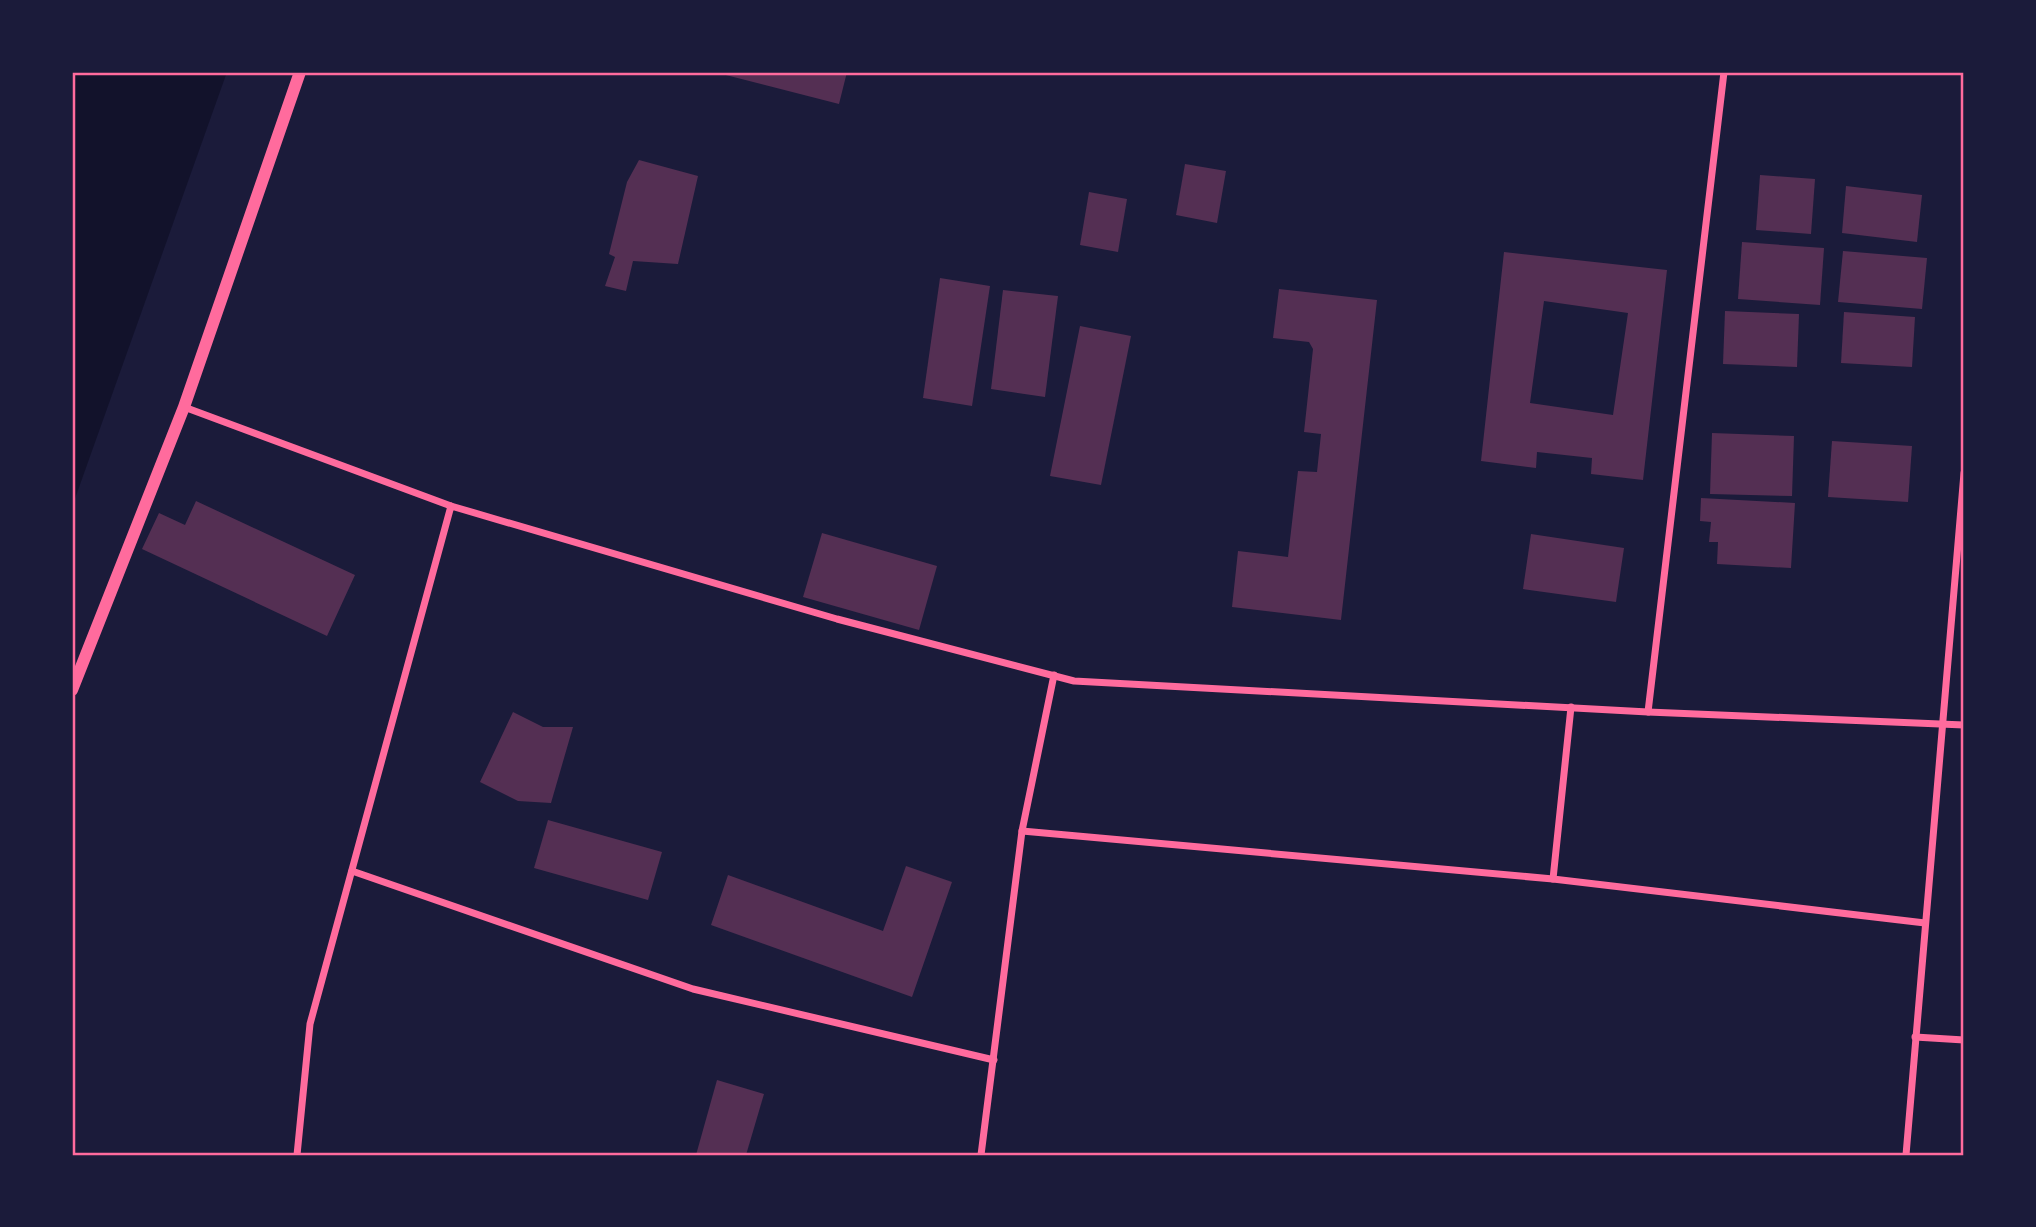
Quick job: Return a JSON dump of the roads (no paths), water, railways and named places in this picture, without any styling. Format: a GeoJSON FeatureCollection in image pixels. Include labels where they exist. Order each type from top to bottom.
{"type":"FeatureCollection","features":[{"type":"Feature","properties":{"kind":"street"},"geometry":{"type":"LineString","coordinates":[[72,690],[184,407],[300,72]]}},
{"type":"Feature","properties":{"kind":"street"},"geometry":{"type":"LineString","coordinates":[[1648,712],[1724,72]]}},
{"type":"Feature","properties":{"kind":"street"},"geometry":{"type":"LineString","coordinates":[[184,407],[452,506],[838,619],[1074,681],[1648,712],[1964,725]]}},
{"type":"Feature","properties":{"kind":"street"},"geometry":{"type":"LineString","coordinates":[[1906,1155],[1964,473]]}},
{"type":"Feature","properties":{"kind":"street"},"geometry":{"type":"LineString","coordinates":[[297,1155],[310,1024],[452,506]]}},
{"type":"Feature","properties":{"kind":"street"},"geometry":{"type":"LineString","coordinates":[[981,1155],[1022,831],[1054,675]]}},
{"type":"Feature","properties":{"kind":"street"},"geometry":{"type":"LineString","coordinates":[[1553,879],[1571,707]]}},
{"type":"Feature","properties":{"kind":"street"},"geometry":{"type":"LineString","coordinates":[[1022,831],[1553,879],[1924,923]]}},
{"type":"Feature","properties":{"kind":"street"},"geometry":{"type":"LineString","coordinates":[[352,871],[693,989],[994,1060]]}},
{"type":"Feature","properties":{"kind":"street"},"geometry":{"type":"LineString","coordinates":[[1915,1037],[1964,1040]]}}]}
